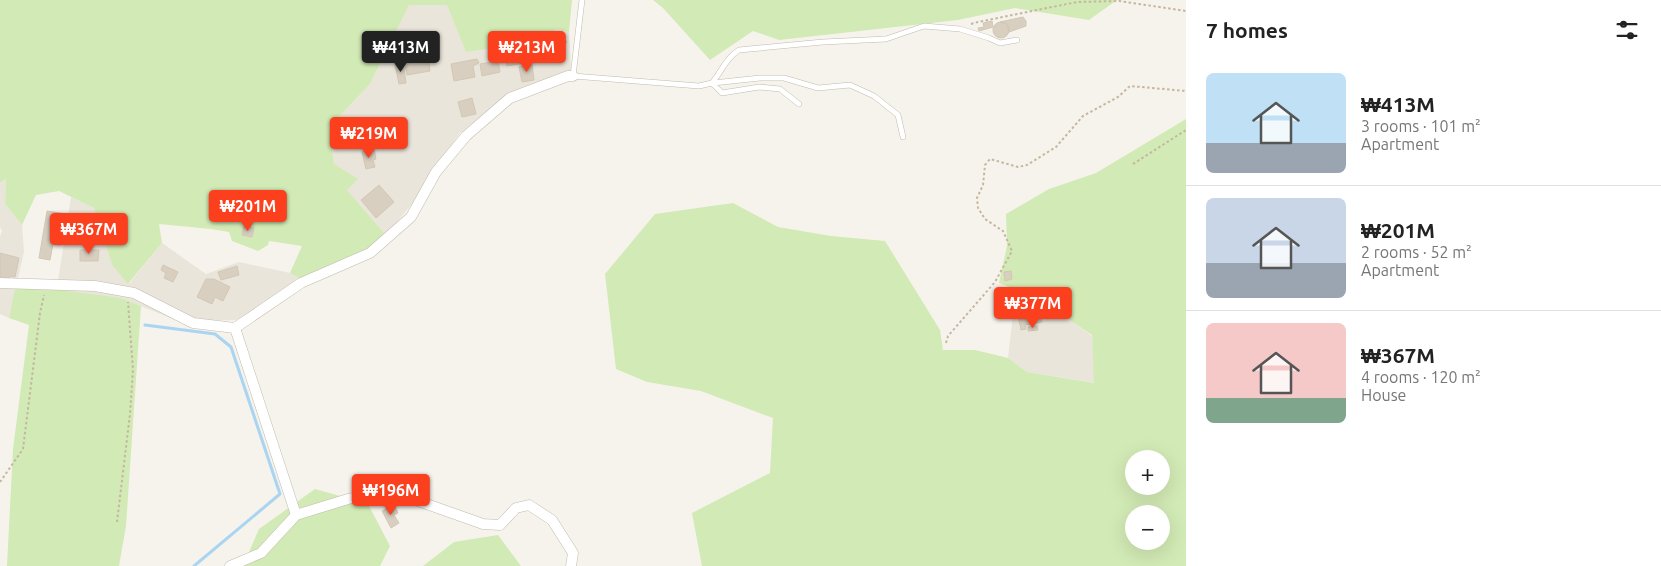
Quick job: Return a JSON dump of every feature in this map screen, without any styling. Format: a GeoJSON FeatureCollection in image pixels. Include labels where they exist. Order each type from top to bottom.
{"type":"FeatureCollection","features":[{"type":"Feature","properties":{"kind":"street"},"geometry":{"type":"LineString","coordinates":[[0,283],[95,286],[134,293],[193,323],[234,328],[301,283],[370,253],[411,217],[436,172],[466,136],[510,98],[568,76],[573,76]]}},
{"type":"Feature","properties":{"kind":"street"},"geometry":{"type":"LineString","coordinates":[[234,328],[296,515]]}},
{"type":"Feature","properties":{"kind":"street"},"geometry":{"type":"LineString","coordinates":[[230,566],[261,553],[296,515],[348,498],[387,490],[483,524],[500,525],[516,508],[529,505],[552,520],[573,553],[571,566]]}},
{"type":"Feature","properties":{"kind":"lane"},"geometry":{"type":"LineString","coordinates":[[582,0],[573,76],[699,86],[731,80],[784,78],[818,88],[850,85],[874,96],[898,114],[903,137]]}},
{"type":"Feature","properties":{"kind":"lane"},"geometry":{"type":"LineString","coordinates":[[712,83],[721,72],[729,56],[738,50],[823,42],[886,39],[924,26],[960,29],[1000,43],[1017,40]]}},
{"type":"Feature","properties":{"kind":"lane"},"geometry":{"type":"LineString","coordinates":[[712,83],[722,93],[759,87],[780,89],[799,104]]}},
{"type":"Feature","properties":{"kind":"path"},"geometry":{"type":"LineString","coordinates":[[960,29],[978,22],[1077,2],[1119,1],[1186,10]]}},
{"type":"Feature","properties":{"kind":"path"},"geometry":{"type":"LineString","coordinates":[[946,343],[948,336],[995,282],[1012,251],[1003,232],[985,219],[978,208],[977,198],[983,186],[985,165],[990,159],[1018,166],[1027,165],[1056,147],[1083,116],[1118,97],[1130,86],[1186,91]]}},
{"type":"Feature","properties":{"kind":"path"},"geometry":{"type":"LineString","coordinates":[[1133,164],[1186,130]]}},
{"type":"Feature","properties":{"kind":"path"},"geometry":{"type":"LineString","coordinates":[[0,482],[22,449],[40,313],[46,285]]}},
{"type":"Feature","properties":{"kind":"path"},"geometry":{"type":"LineString","coordinates":[[117,522],[130,414],[133,370],[127,292]]}},
{"type":"Feature","properties":{"kind":"shaded area"},"geometry":{"type":"Polygon","coordinates":[[[409,4],[447,5],[543,36],[557,29],[569,32],[571,71],[497,103],[459,134],[416,199],[386,235],[347,190],[334,164],[329,127],[370,84],[409,4]]]}},
{"type":"Feature","properties":{"kind":"shaded area"},"geometry":{"type":"Polygon","coordinates":[[[6,179],[5,204],[22,225],[24,252],[9,318],[0,314],[0,237],[2,231],[0,227],[0,183],[6,179]]]}},
{"type":"Feature","properties":{"kind":"shaded area"},"geometry":{"type":"Polygon","coordinates":[[[71,197],[94,208],[112,265],[129,284],[162,243],[206,274],[239,262],[290,273],[301,279],[236,320],[178,321],[121,298],[56,294],[71,197]]]}},
{"type":"Feature","properties":{"kind":"shaded area"},"geometry":{"type":"Polygon","coordinates":[[[1016,289],[1059,313],[1092,336],[1095,383],[1027,372],[1008,358],[1016,289]]]}},
{"type":"Feature","properties":{"kind":"green space"},"geometry":{"type":"Polygon","coordinates":[[[0,0],[572,0],[569,32],[557,29],[524,42],[466,52],[447,5],[409,5],[370,84],[329,127],[334,164],[358,179],[347,190],[386,235],[369,250],[301,279],[290,273],[302,246],[269,241],[268,245],[258,251],[232,241],[229,232],[159,224],[162,243],[128,284],[112,265],[94,208],[59,191],[36,195],[22,225],[5,204],[6,179],[0,183],[0,0]]]}},
{"type":"Feature","properties":{"kind":"green space"},"geometry":{"type":"Polygon","coordinates":[[[653,0],[1117,0],[1089,20],[1015,8],[958,20],[779,40],[753,31],[710,60],[663,8],[653,0]]]}},
{"type":"Feature","properties":{"kind":"green space"},"geometry":{"type":"Polygon","coordinates":[[[1186,119],[1186,566],[702,566],[692,513],[770,473],[773,418],[701,391],[647,382],[616,369],[605,274],[655,214],[733,203],[778,227],[831,236],[885,241],[940,330],[943,350],[975,350],[1008,358],[1027,372],[1094,383],[1092,335],[1036,300],[999,283],[1007,246],[1006,214],[1049,189],[1096,173],[1186,119]]]}},
{"type":"Feature","properties":{"kind":"green space"},"geometry":{"type":"Polygon","coordinates":[[[16,284],[121,298],[141,306],[126,526],[119,566],[7,566],[13,449],[29,325],[9,318],[16,284]]]}},
{"type":"Feature","properties":{"kind":"green space"},"geometry":{"type":"Polygon","coordinates":[[[315,489],[368,504],[390,546],[380,566],[243,566],[259,529],[315,489]]]}},
{"type":"Feature","properties":{"kind":"green space"},"geometry":{"type":"Polygon","coordinates":[[[498,535],[521,566],[423,566],[454,542],[498,535]]]}},
{"type":"Feature","properties":{"kind":"building"},"geometry":{"type":"Polygon","coordinates":[[[1023,17],[1026,21],[1026,26],[1009,32],[1007,24],[1000,22],[1023,17]]]}},
{"type":"Feature","properties":{"kind":"building"},"geometry":{"type":"Polygon","coordinates":[[[992,21],[993,27],[979,31],[978,28],[984,27],[983,23],[992,21]]]}},
{"type":"Feature","properties":{"kind":"building"},"geometry":{"type":"Polygon","coordinates":[[[998,22],[1004,22],[1009,27],[1007,36],[998,38],[993,33],[993,27],[998,22]]]}},
{"type":"Feature","properties":{"kind":"building"},"geometry":{"type":"Polygon","coordinates":[[[559,34],[567,42],[560,48],[557,44],[559,42],[555,38],[559,34]]]}},
{"type":"Feature","properties":{"kind":"building"},"geometry":{"type":"Polygon","coordinates":[[[376,36],[388,44],[382,55],[369,47],[376,36]]]}},
{"type":"Feature","properties":{"kind":"building"},"geometry":{"type":"Polygon","coordinates":[[[549,39],[553,47],[536,57],[532,49],[549,39]]]}},
{"type":"Feature","properties":{"kind":"building"},"geometry":{"type":"Polygon","coordinates":[[[522,48],[524,63],[507,66],[505,51],[522,48]]]}},
{"type":"Feature","properties":{"kind":"building"},"geometry":{"type":"Polygon","coordinates":[[[477,59],[479,63],[473,66],[475,77],[454,81],[451,64],[477,59]]]}},
{"type":"Feature","properties":{"kind":"building"},"geometry":{"type":"Polygon","coordinates":[[[429,60],[430,71],[407,75],[405,64],[429,60]]]}},
{"type":"Feature","properties":{"kind":"building"},"geometry":{"type":"Polygon","coordinates":[[[498,61],[500,72],[482,76],[480,64],[498,61]]]}},
{"type":"Feature","properties":{"kind":"building"},"geometry":{"type":"Polygon","coordinates":[[[403,62],[406,83],[399,84],[395,64],[403,62]]]}},
{"type":"Feature","properties":{"kind":"building"},"geometry":{"type":"Polygon","coordinates":[[[532,65],[534,80],[522,82],[519,67],[532,65]]]}},
{"type":"Feature","properties":{"kind":"building"},"geometry":{"type":"Polygon","coordinates":[[[472,98],[476,114],[462,117],[458,102],[472,98]]]}},
{"type":"Feature","properties":{"kind":"building"},"geometry":{"type":"Polygon","coordinates":[[[374,149],[376,159],[373,160],[375,167],[366,169],[362,152],[374,149]]]}},
{"type":"Feature","properties":{"kind":"building"},"geometry":{"type":"Polygon","coordinates":[[[379,185],[394,202],[376,218],[361,200],[379,185]]]}},
{"type":"Feature","properties":{"kind":"building"},"geometry":{"type":"Polygon","coordinates":[[[47,211],[66,214],[60,245],[53,244],[50,260],[39,258],[47,211]]]}},
{"type":"Feature","properties":{"kind":"building"},"geometry":{"type":"Polygon","coordinates":[[[244,226],[254,228],[252,237],[242,235],[244,226]]]}},
{"type":"Feature","properties":{"kind":"building"},"geometry":{"type":"Polygon","coordinates":[[[80,250],[99,250],[98,261],[80,261],[80,250]]]}},
{"type":"Feature","properties":{"kind":"building"},"geometry":{"type":"Polygon","coordinates":[[[0,253],[19,258],[15,277],[10,276],[9,280],[0,278],[0,253]]]}},
{"type":"Feature","properties":{"kind":"building"},"geometry":{"type":"Polygon","coordinates":[[[163,265],[178,272],[173,282],[164,278],[166,273],[161,270],[163,265]]]}},
{"type":"Feature","properties":{"kind":"building"},"geometry":{"type":"Polygon","coordinates":[[[237,266],[239,275],[221,280],[218,272],[237,266]]]}},
{"type":"Feature","properties":{"kind":"building"},"geometry":{"type":"Polygon","coordinates":[[[1011,271],[1012,279],[1005,281],[1004,272],[1011,271]]]}},
{"type":"Feature","properties":{"kind":"building"},"geometry":{"type":"Polygon","coordinates":[[[206,279],[214,279],[230,287],[223,301],[215,297],[212,304],[197,297],[206,279]]]}},
{"type":"Feature","properties":{"kind":"building"},"geometry":{"type":"Polygon","coordinates":[[[1038,302],[1042,322],[1025,325],[1026,329],[1021,330],[1016,307],[1038,302]]]}},
{"type":"Feature","properties":{"kind":"building"},"geometry":{"type":"Polygon","coordinates":[[[1037,326],[1038,330],[1028,331],[1028,327],[1037,326]]]}},
{"type":"Feature","properties":{"kind":"building"},"geometry":{"type":"Polygon","coordinates":[[[394,505],[398,513],[394,515],[399,523],[391,528],[382,511],[394,505]]]}},
{"type":"Feature","properties":{"kind":"waterway"},"geometry":{"type":"LineString","coordinates":[[145,325],[215,334],[231,347],[280,494],[194,566]]}}]}
